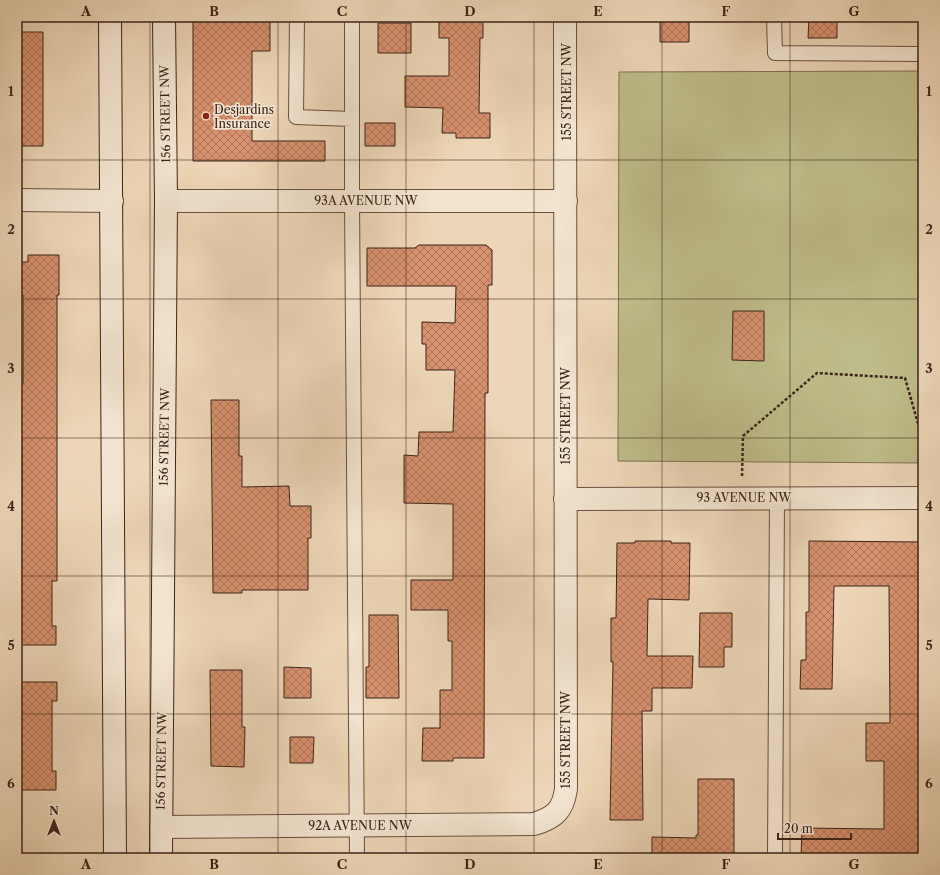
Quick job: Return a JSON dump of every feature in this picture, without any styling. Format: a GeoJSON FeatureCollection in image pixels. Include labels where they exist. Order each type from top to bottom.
{"type":"FeatureCollection","features":[{"type":"Feature","properties":{"kind":"street"},"geometry":{"type":"LineString","coordinates":[[110,17],[115,858]]}},
{"type":"Feature","properties":{"kind":"street","name":"156 STREET NW"},"geometry":{"type":"LineString","coordinates":[[161,858],[166,201],[164,17]]}},
{"type":"Feature","properties":{"kind":"street","name":"155 STREET NW"},"geometry":{"type":"LineString","coordinates":[[557,813],[564,801],[566,789],[565,17]]}},
{"type":"Feature","properties":{"kind":"street"},"geometry":{"type":"LineString","coordinates":[[17,200],[112,201]]}},
{"type":"Feature","properties":{"kind":"street","name":"93A AVENUE NW"},"geometry":{"type":"LineString","coordinates":[[166,201],[352,200],[566,202]]}},
{"type":"Feature","properties":{"kind":"street","name":"93 AVENUE NW"},"geometry":{"type":"LineString","coordinates":[[565,498],[923,498]]}},
{"type":"Feature","properties":{"kind":"street","name":"92A AVENUE NW"},"geometry":{"type":"LineString","coordinates":[[161,827],[357,824],[534,824],[546,821],[557,813]]}},
{"type":"Feature","properties":{"kind":"lane"},"geometry":{"type":"LineString","coordinates":[[297,17],[296,117],[352,119]]}},
{"type":"Feature","properties":{"kind":"lane"},"geometry":{"type":"LineString","coordinates":[[352,17],[357,858]]}},
{"type":"Feature","properties":{"kind":"lane"},"geometry":{"type":"LineString","coordinates":[[774,17],[775,52],[923,54]]}},
{"type":"Feature","properties":{"kind":"lane"},"geometry":{"type":"LineString","coordinates":[[775,858],[777,497]]}},
{"type":"Feature","properties":{"kind":"path"},"geometry":{"type":"LineString","coordinates":[[741,497],[743,436],[817,373],[905,378],[923,442]]}},
{"type":"Feature","properties":{"kind":"shaded area"},"geometry":{"type":"Polygon","coordinates":[[[923,71],[923,463],[618,461],[619,72],[923,71]]]}},
{"type":"Feature","properties":{"kind":"building"},"geometry":{"type":"Polygon","coordinates":[[[193,17],[270,17],[270,51],[252,51],[252,141],[325,141],[325,161],[193,161],[193,17]]]}},
{"type":"Feature","properties":{"kind":"building"},"geometry":{"type":"Polygon","coordinates":[[[439,17],[483,17],[483,38],[480,38],[479,113],[490,113],[490,138],[456,138],[456,133],[442,133],[443,108],[405,107],[405,76],[449,76],[449,38],[439,38],[439,17]]]}},
{"type":"Feature","properties":{"kind":"building"},"geometry":{"type":"Polygon","coordinates":[[[809,17],[837,17],[837,38],[808,38],[809,17]]]}},
{"type":"Feature","properties":{"kind":"building"},"geometry":{"type":"Polygon","coordinates":[[[660,21],[689,21],[689,42],[660,42],[660,21]]]}},
{"type":"Feature","properties":{"kind":"building"},"geometry":{"type":"Polygon","coordinates":[[[378,23],[411,23],[411,53],[378,53],[378,23]]]}},
{"type":"Feature","properties":{"kind":"building"},"geometry":{"type":"Polygon","coordinates":[[[17,32],[43,32],[43,146],[17,146],[17,32]]]}},
{"type":"Feature","properties":{"kind":"building"},"geometry":{"type":"Polygon","coordinates":[[[365,123],[395,123],[395,146],[365,146],[365,123]]]}},
{"type":"Feature","properties":{"kind":"building"},"geometry":{"type":"Polygon","coordinates":[[[419,245],[486,245],[492,250],[492,285],[488,285],[488,393],[485,393],[484,758],[453,758],[453,761],[422,761],[423,728],[440,728],[440,690],[452,690],[452,641],[448,641],[448,610],[411,610],[411,580],[453,580],[453,504],[404,503],[404,455],[418,456],[419,432],[453,432],[455,370],[426,370],[426,344],[422,344],[422,322],[455,323],[456,286],[367,286],[367,248],[415,248],[419,245]]]}},
{"type":"Feature","properties":{"kind":"building"},"geometry":{"type":"Polygon","coordinates":[[[28,255],[59,255],[59,295],[57,295],[57,581],[52,581],[52,626],[56,626],[56,645],[20,645],[19,581],[17,581],[17,495],[22,495],[22,446],[17,446],[17,384],[23,384],[23,295],[17,295],[17,262],[28,262],[28,255]]]}},
{"type":"Feature","properties":{"kind":"building"},"geometry":{"type":"Polygon","coordinates":[[[733,311],[764,311],[764,361],[732,360],[733,311]]]}},
{"type":"Feature","properties":{"kind":"building"},"geometry":{"type":"Polygon","coordinates":[[[211,400],[239,400],[239,456],[242,456],[242,487],[289,486],[290,506],[311,506],[311,538],[308,538],[308,590],[242,590],[242,593],[213,593],[211,400]]]}},
{"type":"Feature","properties":{"kind":"building"},"geometry":{"type":"Polygon","coordinates":[[[635,541],[671,541],[671,543],[690,543],[689,600],[648,599],[647,656],[693,656],[692,688],[652,688],[652,711],[642,711],[643,820],[610,820],[613,662],[611,662],[611,618],[616,618],[617,543],[635,543],[635,541]]]}},
{"type":"Feature","properties":{"kind":"building"},"geometry":{"type":"Polygon","coordinates":[[[809,541],[923,542],[923,846],[917,858],[801,858],[802,828],[884,829],[884,761],[866,761],[866,723],[890,723],[889,586],[834,586],[832,689],[800,689],[801,660],[806,660],[806,612],[809,612],[809,541]]]}},
{"type":"Feature","properties":{"kind":"building"},"geometry":{"type":"Polygon","coordinates":[[[700,613],[732,613],[732,647],[724,647],[724,667],[699,667],[700,613]]]}},
{"type":"Feature","properties":{"kind":"building"},"geometry":{"type":"Polygon","coordinates":[[[369,615],[398,615],[399,698],[366,698],[366,667],[369,667],[369,615]]]}},
{"type":"Feature","properties":{"kind":"building"},"geometry":{"type":"Polygon","coordinates":[[[284,667],[311,668],[311,698],[284,698],[284,667]]]}},
{"type":"Feature","properties":{"kind":"building"},"geometry":{"type":"Polygon","coordinates":[[[210,670],[242,670],[242,727],[245,727],[244,767],[211,766],[210,670]]]}},
{"type":"Feature","properties":{"kind":"building"},"geometry":{"type":"Polygon","coordinates":[[[21,682],[57,682],[57,701],[52,701],[52,771],[56,771],[56,790],[19,790],[21,682]]]}},
{"type":"Feature","properties":{"kind":"building"},"geometry":{"type":"Polygon","coordinates":[[[290,737],[314,737],[313,763],[290,763],[290,737]]]}},
{"type":"Feature","properties":{"kind":"building"},"geometry":{"type":"Polygon","coordinates":[[[698,779],[734,779],[734,858],[652,858],[652,837],[696,838],[696,835],[698,835],[698,779]]]}},
{"type":"Feature","properties":{"kind":"place","name":"Desjardins Insurance"},"geometry":{"type":"Point","coordinates":[206,116]}}]}
